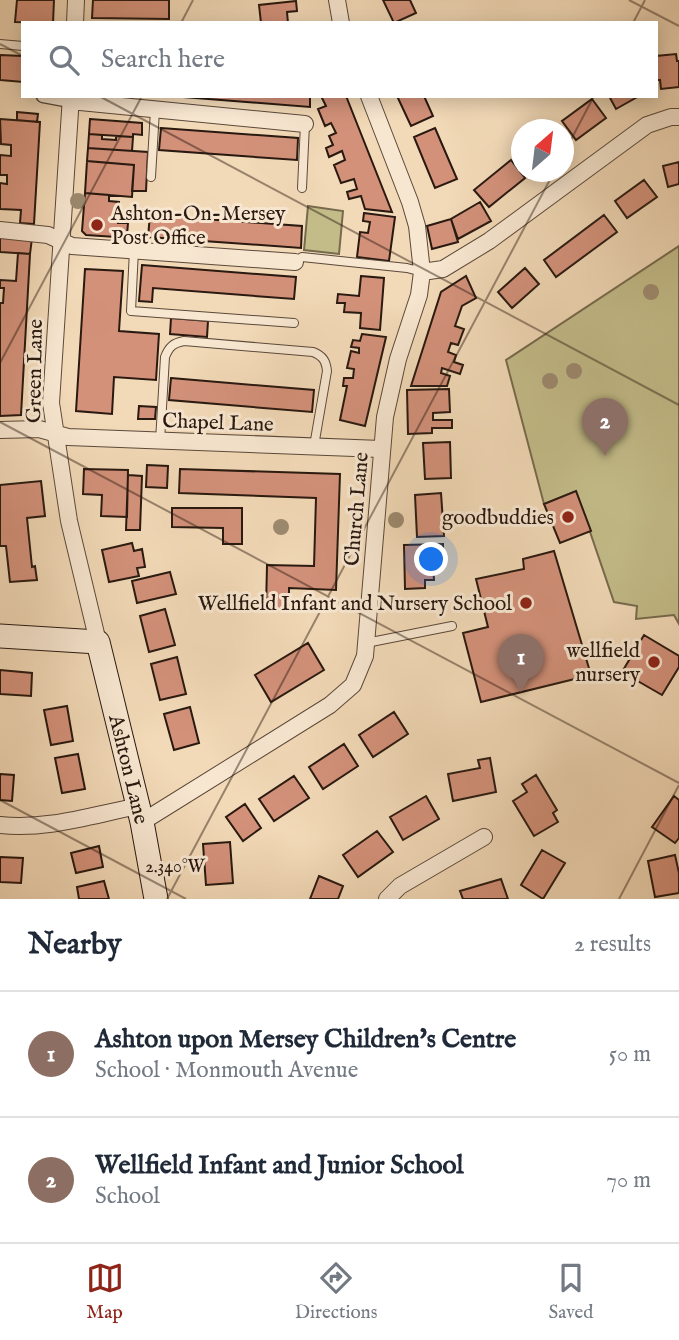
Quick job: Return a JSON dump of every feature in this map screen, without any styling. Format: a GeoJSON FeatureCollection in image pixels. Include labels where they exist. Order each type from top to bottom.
{"type":"FeatureCollection","features":[{"type":"Feature","properties":{"kind":"main road"},"geometry":{"type":"LineString","coordinates":[[0,636],[98,642]]}},
{"type":"Feature","properties":{"kind":"main road","name":"Ashton Lane"},"geometry":{"type":"LineString","coordinates":[[98,642],[140,814],[156,899]]}},
{"type":"Feature","properties":{"kind":"street"},"geometry":{"type":"LineString","coordinates":[[75,21],[76,0]]}},
{"type":"Feature","properties":{"kind":"street"},"geometry":{"type":"LineString","coordinates":[[337,0],[341,21]]}},
{"type":"Feature","properties":{"kind":"street","name":"Church Lane"},"geometry":{"type":"LineString","coordinates":[[140,814],[343,695],[359,674],[366,643],[381,449],[390,391],[419,295],[422,272],[417,226],[410,202],[370,98]]}},
{"type":"Feature","properties":{"kind":"street"},"geometry":{"type":"LineString","coordinates":[[71,99],[305,124]]}},
{"type":"Feature","properties":{"kind":"street","name":"Green Lane"},"geometry":{"type":"LineString","coordinates":[[71,99],[51,390],[54,433],[69,521],[98,642]]}},
{"type":"Feature","properties":{"kind":"street"},"geometry":{"type":"LineString","coordinates":[[422,272],[443,269],[489,241],[648,125],[679,117]]}},
{"type":"Feature","properties":{"kind":"street"},"geometry":{"type":"LineString","coordinates":[[0,230],[48,235],[72,246],[295,261]]}},
{"type":"Feature","properties":{"kind":"street","name":"Chapel Lane"},"geometry":{"type":"LineString","coordinates":[[0,430],[39,429],[68,437],[381,449]]}},
{"type":"Feature","properties":{"kind":"street"},"geometry":{"type":"LineString","coordinates":[[0,825],[30,828],[140,814]]}},
{"type":"Feature","properties":{"kind":"street"},"geometry":{"type":"LineString","coordinates":[[387,899],[400,886],[484,837]]}},
{"type":"Feature","properties":{"kind":"lane"},"geometry":{"type":"LineString","coordinates":[[0,44],[21,46]]}},
{"type":"Feature","properties":{"kind":"lane"},"geometry":{"type":"LineString","coordinates":[[151,177],[155,110]]}},
{"type":"Feature","properties":{"kind":"lane"},"geometry":{"type":"LineString","coordinates":[[302,188],[305,124]]}},
{"type":"Feature","properties":{"kind":"lane"},"geometry":{"type":"LineString","coordinates":[[134,250],[131,312],[294,323]]}},
{"type":"Feature","properties":{"kind":"lane"},"geometry":{"type":"LineString","coordinates":[[295,261],[302,257],[407,268],[422,272]]}},
{"type":"Feature","properties":{"kind":"lane"},"geometry":{"type":"LineString","coordinates":[[160,441],[165,357],[175,342],[184,341],[313,352],[321,356],[327,363],[327,372],[314,446]]}},
{"type":"Feature","properties":{"kind":"lane"},"geometry":{"type":"LineString","coordinates":[[366,643],[452,626]]}},
{"type":"Feature","properties":{"kind":"shaded area"},"geometry":{"type":"Polygon","coordinates":[[[308,206],[343,211],[339,254],[304,250],[308,206]]]}},
{"type":"Feature","properties":{"kind":"shaded area"},"geometry":{"type":"Polygon","coordinates":[[[679,246],[679,624],[674,615],[636,619],[637,606],[614,602],[576,491],[544,504],[506,360],[679,246]]]}},
{"type":"Feature","properties":{"kind":"building"},"geometry":{"type":"Polygon","coordinates":[[[17,0],[54,0],[53,21],[15,22],[17,0]]]}},
{"type":"Feature","properties":{"kind":"building"},"geometry":{"type":"Polygon","coordinates":[[[93,0],[169,0],[169,19],[92,18],[93,0]]]}},
{"type":"Feature","properties":{"kind":"building"},"geometry":{"type":"Polygon","coordinates":[[[383,0],[410,0],[416,13],[393,21],[383,0]]]}},
{"type":"Feature","properties":{"kind":"building"},"geometry":{"type":"Polygon","coordinates":[[[296,1],[297,11],[287,12],[288,21],[261,21],[259,5],[296,1]]]}},
{"type":"Feature","properties":{"kind":"building"},"geometry":{"type":"Polygon","coordinates":[[[676,54],[679,61],[679,87],[661,89],[658,80],[658,56],[676,54]]]}},
{"type":"Feature","properties":{"kind":"building"},"geometry":{"type":"Polygon","coordinates":[[[0,55],[21,56],[21,82],[0,80],[0,55]]]}},
{"type":"Feature","properties":{"kind":"building"},"geometry":{"type":"Polygon","coordinates":[[[195,98],[310,98],[310,107],[195,98]]]}},
{"type":"Feature","properties":{"kind":"building"},"geometry":{"type":"Polygon","coordinates":[[[322,98],[347,98],[392,212],[365,209],[361,196],[349,199],[347,192],[357,189],[354,179],[341,183],[334,165],[345,160],[342,151],[329,157],[326,148],[333,145],[329,136],[336,133],[331,123],[325,126],[318,109],[326,106],[322,98]]]}},
{"type":"Feature","properties":{"kind":"building"},"geometry":{"type":"Polygon","coordinates":[[[398,98],[425,98],[433,116],[411,126],[398,98]]]}},
{"type":"Feature","properties":{"kind":"building"},"geometry":{"type":"Polygon","coordinates":[[[610,98],[635,98],[616,109],[610,98]]]}},
{"type":"Feature","properties":{"kind":"building"},"geometry":{"type":"Polygon","coordinates":[[[592,99],[606,118],[576,140],[574,119],[565,119],[592,99]]]}},
{"type":"Feature","properties":{"kind":"building"},"geometry":{"type":"Polygon","coordinates":[[[17,112],[38,114],[37,122],[17,120],[17,112]]]}},
{"type":"Feature","properties":{"kind":"building"},"geometry":{"type":"Polygon","coordinates":[[[0,119],[40,122],[34,224],[20,223],[21,210],[0,209],[0,183],[7,184],[7,175],[0,175],[0,155],[11,156],[11,145],[1,144],[0,119]]]}},
{"type":"Feature","properties":{"kind":"building"},"geometry":{"type":"Polygon","coordinates":[[[90,119],[142,123],[142,135],[133,134],[133,137],[89,134],[90,119]]]}},
{"type":"Feature","properties":{"kind":"building"},"geometry":{"type":"Polygon","coordinates":[[[161,128],[298,138],[297,160],[159,150],[161,128]]]}},
{"type":"Feature","properties":{"kind":"building"},"geometry":{"type":"Polygon","coordinates":[[[435,128],[457,179],[435,188],[414,137],[435,128]]]}},
{"type":"Feature","properties":{"kind":"building"},"geometry":{"type":"Polygon","coordinates":[[[89,134],[116,140],[116,136],[133,137],[132,151],[88,148],[89,134]]]}},
{"type":"Feature","properties":{"kind":"building"},"geometry":{"type":"Polygon","coordinates":[[[88,148],[148,152],[146,191],[132,191],[134,165],[87,161],[88,148]]]}},
{"type":"Feature","properties":{"kind":"building"},"geometry":{"type":"Polygon","coordinates":[[[511,160],[511,182],[520,182],[489,207],[474,190],[511,160]]]}},
{"type":"Feature","properties":{"kind":"building"},"geometry":{"type":"Polygon","coordinates":[[[87,161],[134,165],[132,197],[85,193],[87,161]]]}},
{"type":"Feature","properties":{"kind":"building"},"geometry":{"type":"Polygon","coordinates":[[[679,162],[679,184],[668,187],[663,166],[679,162]]]}},
{"type":"Feature","properties":{"kind":"building"},"geometry":{"type":"Polygon","coordinates":[[[644,180],[657,197],[627,218],[615,201],[644,180]]]}},
{"type":"Feature","properties":{"kind":"building"},"geometry":{"type":"Polygon","coordinates":[[[85,193],[109,195],[109,201],[119,202],[118,213],[124,214],[124,218],[118,218],[118,223],[128,223],[127,235],[86,235],[82,231],[85,193]]]}},
{"type":"Feature","properties":{"kind":"building"},"geometry":{"type":"Polygon","coordinates":[[[480,202],[491,221],[458,239],[451,219],[480,202]]]}},
{"type":"Feature","properties":{"kind":"building"},"geometry":{"type":"Polygon","coordinates":[[[364,213],[395,217],[389,261],[357,257],[360,232],[368,233],[370,222],[363,221],[364,213]]]}},
{"type":"Feature","properties":{"kind":"building"},"geometry":{"type":"Polygon","coordinates":[[[150,215],[302,226],[301,248],[148,237],[150,215]]]}},
{"type":"Feature","properties":{"kind":"building"},"geometry":{"type":"Polygon","coordinates":[[[604,215],[617,232],[556,277],[544,260],[604,215]]]}},
{"type":"Feature","properties":{"kind":"building"},"geometry":{"type":"Polygon","coordinates":[[[451,219],[458,242],[432,249],[427,226],[451,219]]]}},
{"type":"Feature","properties":{"kind":"building"},"geometry":{"type":"Polygon","coordinates":[[[0,235],[32,238],[30,254],[0,252],[0,235]]]}},
{"type":"Feature","properties":{"kind":"building"},"geometry":{"type":"Polygon","coordinates":[[[18,253],[30,254],[21,415],[0,416],[0,303],[3,303],[4,288],[0,288],[0,280],[16,281],[18,253]]]}},
{"type":"Feature","properties":{"kind":"building"},"geometry":{"type":"Polygon","coordinates":[[[142,265],[296,277],[294,299],[153,288],[152,302],[139,301],[142,265]]]}},
{"type":"Feature","properties":{"kind":"building"},"geometry":{"type":"Polygon","coordinates":[[[525,268],[539,284],[512,308],[498,292],[525,268]]]}},
{"type":"Feature","properties":{"kind":"building"},"geometry":{"type":"Polygon","coordinates":[[[85,269],[123,271],[119,331],[159,334],[156,380],[114,377],[112,414],[76,411],[85,269]]]}},
{"type":"Feature","properties":{"kind":"building"},"geometry":{"type":"Polygon","coordinates":[[[361,276],[384,278],[380,330],[360,328],[361,313],[344,312],[345,303],[337,303],[338,294],[359,296],[361,276]]]}},
{"type":"Feature","properties":{"kind":"building"},"geometry":{"type":"Polygon","coordinates":[[[466,276],[476,298],[462,306],[455,326],[464,329],[458,345],[451,343],[448,352],[456,355],[454,362],[463,365],[460,374],[442,368],[441,373],[450,376],[447,386],[411,386],[441,292],[466,276]]]}},
{"type":"Feature","properties":{"kind":"building"},"geometry":{"type":"Polygon","coordinates":[[[171,318],[208,321],[207,337],[170,334],[171,318]]]}},
{"type":"Feature","properties":{"kind":"building"},"geometry":{"type":"Polygon","coordinates":[[[362,334],[386,337],[365,426],[340,420],[347,386],[343,386],[344,378],[353,378],[354,369],[347,368],[351,351],[359,353],[359,348],[351,347],[353,340],[360,341],[362,334]]]}},
{"type":"Feature","properties":{"kind":"building"},"geometry":{"type":"Polygon","coordinates":[[[171,378],[314,390],[312,412],[169,400],[171,378]]]}},
{"type":"Feature","properties":{"kind":"building"},"geometry":{"type":"Polygon","coordinates":[[[449,389],[450,412],[433,413],[433,420],[452,420],[452,428],[432,428],[432,433],[408,434],[407,390],[449,389]]]}},
{"type":"Feature","properties":{"kind":"building"},"geometry":{"type":"Polygon","coordinates":[[[139,406],[156,407],[155,419],[138,419],[139,406]]]}},
{"type":"Feature","properties":{"kind":"building"},"geometry":{"type":"Polygon","coordinates":[[[450,442],[451,478],[425,479],[423,443],[450,442]]]}},
{"type":"Feature","properties":{"kind":"building"},"geometry":{"type":"Polygon","coordinates":[[[147,465],[168,466],[167,488],[146,487],[147,465]]]}},
{"type":"Feature","properties":{"kind":"building"},"geometry":{"type":"Polygon","coordinates":[[[84,469],[128,470],[127,517],[101,516],[102,495],[83,494],[84,469]]]}},
{"type":"Feature","properties":{"kind":"building"},"geometry":{"type":"Polygon","coordinates":[[[180,469],[340,474],[336,590],[289,588],[289,609],[266,608],[267,565],[314,566],[316,498],[179,493],[180,469]]]}},
{"type":"Feature","properties":{"kind":"building"},"geometry":{"type":"Polygon","coordinates":[[[128,475],[142,476],[140,530],[126,530],[128,475]]]}},
{"type":"Feature","properties":{"kind":"building"},"geometry":{"type":"Polygon","coordinates":[[[41,481],[45,516],[27,518],[32,567],[35,566],[37,580],[10,582],[6,546],[0,546],[0,485],[41,481]]]}},
{"type":"Feature","properties":{"kind":"building","name":"goodbuddies"},"geometry":{"type":"Polygon","coordinates":[[[576,491],[591,531],[560,543],[544,504],[576,491]]]}},
{"type":"Feature","properties":{"kind":"building"},"geometry":{"type":"Polygon","coordinates":[[[441,493],[444,536],[417,537],[415,495],[441,493]]]}},
{"type":"Feature","properties":{"kind":"building"},"geometry":{"type":"Polygon","coordinates":[[[172,508],[242,508],[242,544],[223,544],[223,528],[172,527],[172,508]]]}},
{"type":"Feature","properties":{"kind":"building"},"geometry":{"type":"Polygon","coordinates":[[[132,543],[134,551],[142,549],[145,567],[137,568],[139,576],[109,582],[102,550],[132,543]]]}},
{"type":"Feature","properties":{"kind":"building"},"geometry":{"type":"Polygon","coordinates":[[[443,544],[443,561],[433,562],[434,580],[425,580],[425,588],[405,589],[404,545],[443,544]]]}},
{"type":"Feature","properties":{"kind":"building","name":"Wellfield Infant and Nursery School"},"geometry":{"type":"Polygon","coordinates":[[[554,551],[591,675],[481,702],[463,633],[488,627],[476,579],[524,569],[523,559],[554,551]]]}},
{"type":"Feature","properties":{"kind":"building"},"geometry":{"type":"Polygon","coordinates":[[[170,572],[176,594],[137,603],[132,581],[170,572]]]}},
{"type":"Feature","properties":{"kind":"building"},"geometry":{"type":"Polygon","coordinates":[[[165,609],[175,645],[149,652],[140,616],[165,609]]]}},
{"type":"Feature","properties":{"kind":"building","name":"wellfield nursery"},"geometry":{"type":"Polygon","coordinates":[[[644,635],[679,656],[679,667],[662,695],[622,672],[644,635]]]}},
{"type":"Feature","properties":{"kind":"building"},"geometry":{"type":"Polygon","coordinates":[[[308,643],[324,670],[271,702],[255,675],[308,643]]]}},
{"type":"Feature","properties":{"kind":"building"},"geometry":{"type":"Polygon","coordinates":[[[177,657],[186,694],[160,700],[151,664],[177,657]]]}},
{"type":"Feature","properties":{"kind":"building"},"geometry":{"type":"Polygon","coordinates":[[[0,670],[32,673],[31,696],[0,694],[0,670]]]}},
{"type":"Feature","properties":{"kind":"building"},"geometry":{"type":"Polygon","coordinates":[[[67,706],[73,741],[51,745],[44,710],[67,706]]]}},
{"type":"Feature","properties":{"kind":"building"},"geometry":{"type":"Polygon","coordinates":[[[190,707],[199,743],[174,750],[164,714],[190,707]]]}},
{"type":"Feature","properties":{"kind":"building"},"geometry":{"type":"Polygon","coordinates":[[[394,712],[408,734],[373,757],[359,735],[394,712]]]}},
{"type":"Feature","properties":{"kind":"building"},"geometry":{"type":"Polygon","coordinates":[[[344,744],[358,766],[323,789],[309,767],[344,744]]]}},
{"type":"Feature","properties":{"kind":"building"},"geometry":{"type":"Polygon","coordinates":[[[78,754],[85,789],[62,793],[55,758],[78,754]]]}},
{"type":"Feature","properties":{"kind":"building"},"geometry":{"type":"Polygon","coordinates":[[[490,758],[496,792],[453,801],[448,774],[480,768],[478,760],[490,758]]]}},
{"type":"Feature","properties":{"kind":"building"},"geometry":{"type":"Polygon","coordinates":[[[0,774],[14,775],[12,801],[0,800],[0,774]]]}},
{"type":"Feature","properties":{"kind":"building"},"geometry":{"type":"Polygon","coordinates":[[[536,775],[557,810],[553,813],[558,822],[534,836],[513,801],[527,792],[522,784],[536,775]]]}},
{"type":"Feature","properties":{"kind":"building"},"geometry":{"type":"Polygon","coordinates":[[[294,776],[309,798],[274,821],[259,799],[294,776]]]}},
{"type":"Feature","properties":{"kind":"building"},"geometry":{"type":"Polygon","coordinates":[[[426,796],[439,819],[403,840],[390,817],[426,796]]]}},
{"type":"Feature","properties":{"kind":"building"},"geometry":{"type":"Polygon","coordinates":[[[674,796],[679,800],[679,838],[675,843],[652,827],[674,796]]]}},
{"type":"Feature","properties":{"kind":"building"},"geometry":{"type":"Polygon","coordinates":[[[245,804],[261,828],[243,841],[226,817],[245,804]]]}},
{"type":"Feature","properties":{"kind":"building"},"geometry":{"type":"Polygon","coordinates":[[[377,831],[393,852],[358,877],[343,855],[377,831]]]}},
{"type":"Feature","properties":{"kind":"building"},"geometry":{"type":"Polygon","coordinates":[[[230,842],[233,883],[206,885],[203,844],[230,842]]]}},
{"type":"Feature","properties":{"kind":"building"},"geometry":{"type":"Polygon","coordinates":[[[99,846],[103,867],[76,873],[71,853],[99,846]]]}},
{"type":"Feature","properties":{"kind":"building"},"geometry":{"type":"Polygon","coordinates":[[[542,850],[565,863],[543,899],[521,885],[542,850]]]}},
{"type":"Feature","properties":{"kind":"building"},"geometry":{"type":"Polygon","coordinates":[[[675,855],[679,893],[655,897],[648,861],[675,855]]]}},
{"type":"Feature","properties":{"kind":"building"},"geometry":{"type":"Polygon","coordinates":[[[0,857],[23,858],[21,883],[0,882],[0,857]]]}},
{"type":"Feature","properties":{"kind":"building"},"geometry":{"type":"Polygon","coordinates":[[[319,876],[343,886],[338,899],[310,899],[319,876]]]}},
{"type":"Feature","properties":{"kind":"building"},"geometry":{"type":"Polygon","coordinates":[[[501,879],[508,899],[463,899],[460,891],[501,879]]]}},
{"type":"Feature","properties":{"kind":"building"},"geometry":{"type":"Polygon","coordinates":[[[104,881],[109,899],[79,899],[77,887],[104,881]]]}},
{"type":"Feature","properties":{"kind":"place","name":"Ashton-On-Mersey Post Office"},"geometry":{"type":"Point","coordinates":[97,225]}},
{"type":"Feature","properties":{"kind":"place","name":"Wellfield Infant and Junior School"},"geometry":{"type":"Point","coordinates":[605,456]}},
{"type":"Feature","properties":{"kind":"place","name":"goodbuddies"},"geometry":{"type":"Point","coordinates":[568,517]}},
{"type":"Feature","properties":{"kind":"place","name":"Wellfield Infant and Nursery School"},"geometry":{"type":"Point","coordinates":[526,603]}},
{"type":"Feature","properties":{"kind":"place","name":"wellfield nursery"},"geometry":{"type":"Point","coordinates":[654,662]}},
{"type":"Feature","properties":{"kind":"place","name":"Ashton upon Mersey Children's Centre"},"geometry":{"type":"Point","coordinates":[521,692]}}]}
